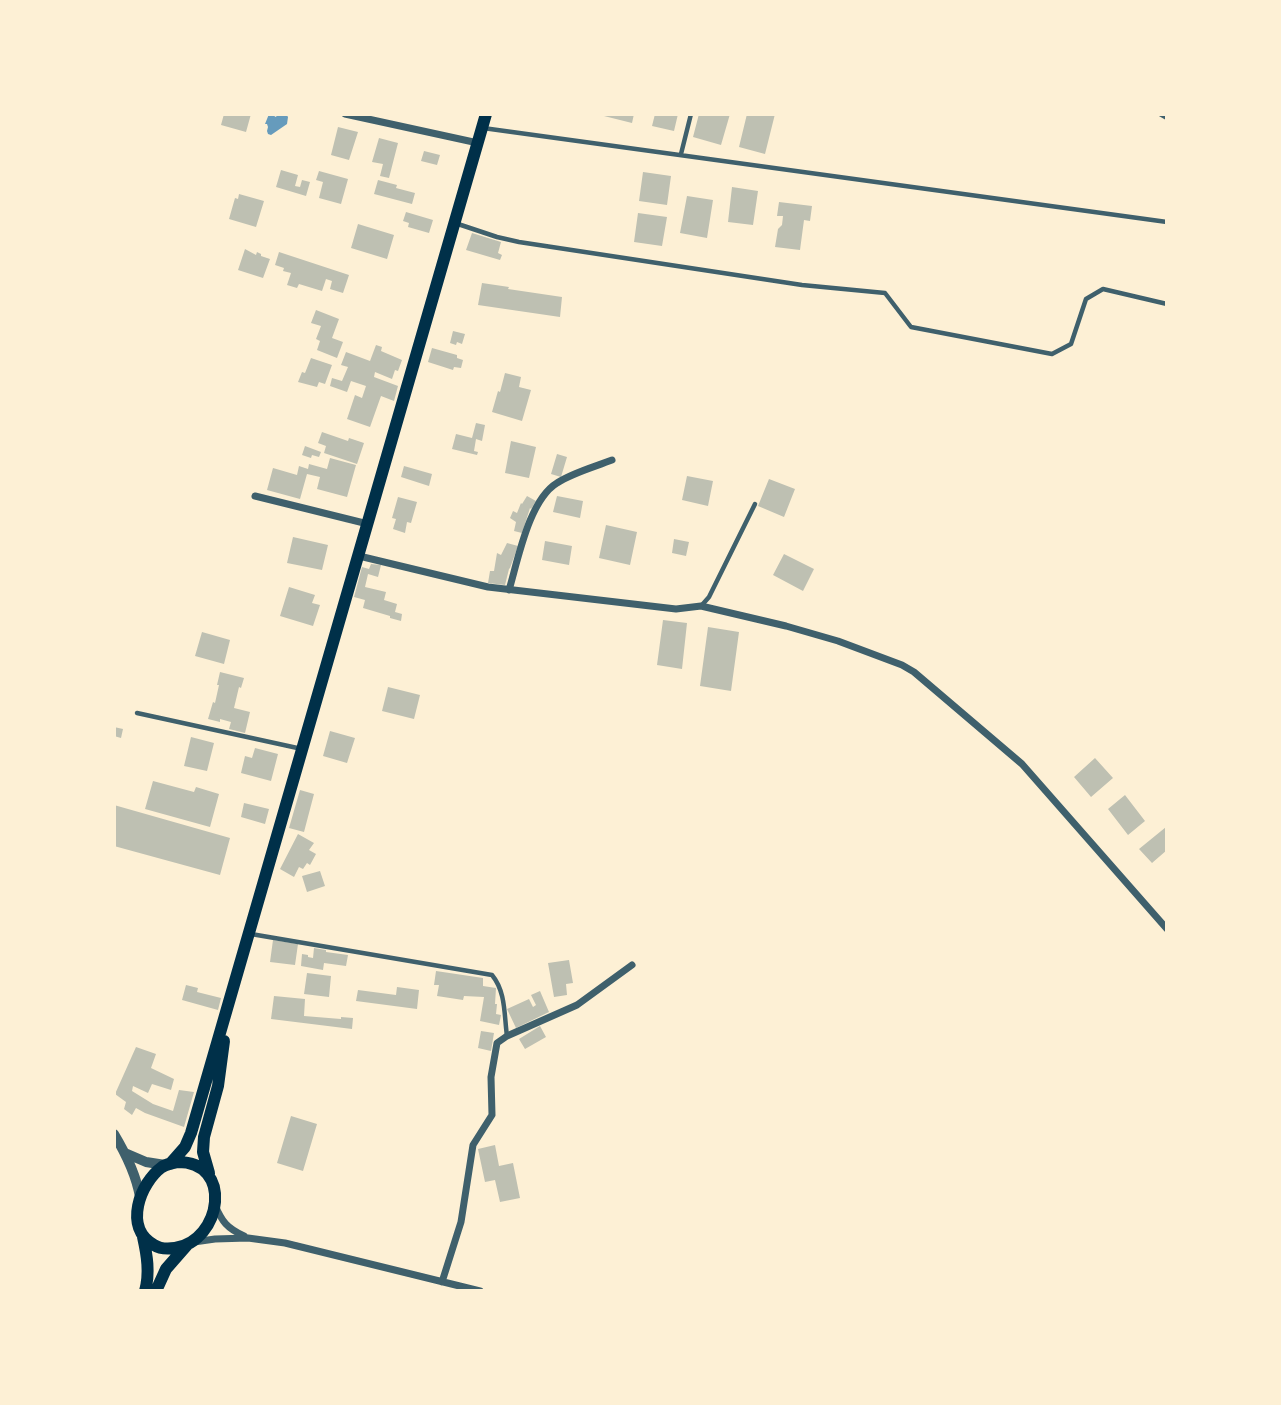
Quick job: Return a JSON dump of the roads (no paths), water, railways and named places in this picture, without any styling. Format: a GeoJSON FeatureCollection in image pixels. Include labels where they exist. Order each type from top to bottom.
{"type":"FeatureCollection","features":[{"type":"Feature","properties":{"kind":"main road"},"geometry":{"type":"LineString","coordinates":[[209,1176],[203,1152],[204,1137],[218,1086],[230,1006],[486,114]]}},
{"type":"Feature","properties":{"kind":"main road"},"geometry":{"type":"LineString","coordinates":[[145,1291],[148,1264],[138,1218],[140,1197],[150,1179],[186,1147],[223,1021],[230,1006]]}},
{"type":"Feature","properties":{"kind":"main road"},"geometry":{"type":"LineString","coordinates":[[156,1291],[166,1269],[206,1229],[215,1205],[214,1186],[205,1170],[187,1162],[168,1164]]}},
{"type":"Feature","properties":{"kind":"main road"},"geometry":{"type":"LineString","coordinates":[[143,1237],[166,1249],[189,1244]]}},
{"type":"Feature","properties":{"kind":"street"},"geometry":{"type":"LineString","coordinates":[[345,114],[478,143]]}},
{"type":"Feature","properties":{"kind":"street"},"geometry":{"type":"LineString","coordinates":[[509,590],[527,528],[546,491],[557,482],[612,460]]}},
{"type":"Feature","properties":{"kind":"street"},"geometry":{"type":"LineString","coordinates":[[255,496],[368,524]]}},
{"type":"Feature","properties":{"kind":"street"},"geometry":{"type":"LineString","coordinates":[[359,556],[488,587],[676,609],[701,606],[838,641],[902,665],[915,672],[1022,764],[1167,929]]}},
{"type":"Feature","properties":{"kind":"street"},"geometry":{"type":"LineString","coordinates":[[442,1282],[461,1222],[473,1145],[492,1115],[491,1077],[497,1043],[577,1004],[632,965]]}},
{"type":"Feature","properties":{"kind":"street"},"geometry":{"type":"LineString","coordinates":[[114,1134],[138,1182],[140,1197]]}},
{"type":"Feature","properties":{"kind":"street"},"geometry":{"type":"LineString","coordinates":[[125,1153],[146,1162],[168,1164]]}},
{"type":"Feature","properties":{"kind":"street"},"geometry":{"type":"LineString","coordinates":[[215,1205],[220,1218],[231,1230],[248,1238]]}},
{"type":"Feature","properties":{"kind":"street"},"geometry":{"type":"LineString","coordinates":[[189,1244],[215,1239],[248,1238],[285,1243],[480,1291]]}},
{"type":"Feature","properties":{"kind":"lane"},"geometry":{"type":"LineString","coordinates":[[681,154],[691,114]]}},
{"type":"Feature","properties":{"kind":"lane"},"geometry":{"type":"LineString","coordinates":[[1160,114],[1167,118]]}},
{"type":"Feature","properties":{"kind":"lane"},"geometry":{"type":"LineString","coordinates":[[483,128],[1167,222]]}},
{"type":"Feature","properties":{"kind":"lane"},"geometry":{"type":"LineString","coordinates":[[454,223],[519,242],[802,285],[886,293],[911,327],[1052,354],[1071,344],[1086,299],[1103,289],[1167,304]]}},
{"type":"Feature","properties":{"kind":"lane"},"geometry":{"type":"LineString","coordinates":[[701,606],[709,597],[755,504]]}},
{"type":"Feature","properties":{"kind":"lane"},"geometry":{"type":"LineString","coordinates":[[137,713],[303,750]]}},
{"type":"Feature","properties":{"kind":"lane"},"geometry":{"type":"LineString","coordinates":[[250,934],[492,975],[499,984],[503,998],[507,1036]]}},
{"type":"Feature","properties":{"kind":"water"},"geometry":{"type":"Polygon","coordinates":[[[269,114],[274,114],[275,117],[286,114],[288,117],[287,124],[271,135],[268,134],[265,124],[269,114]]]}}]}
